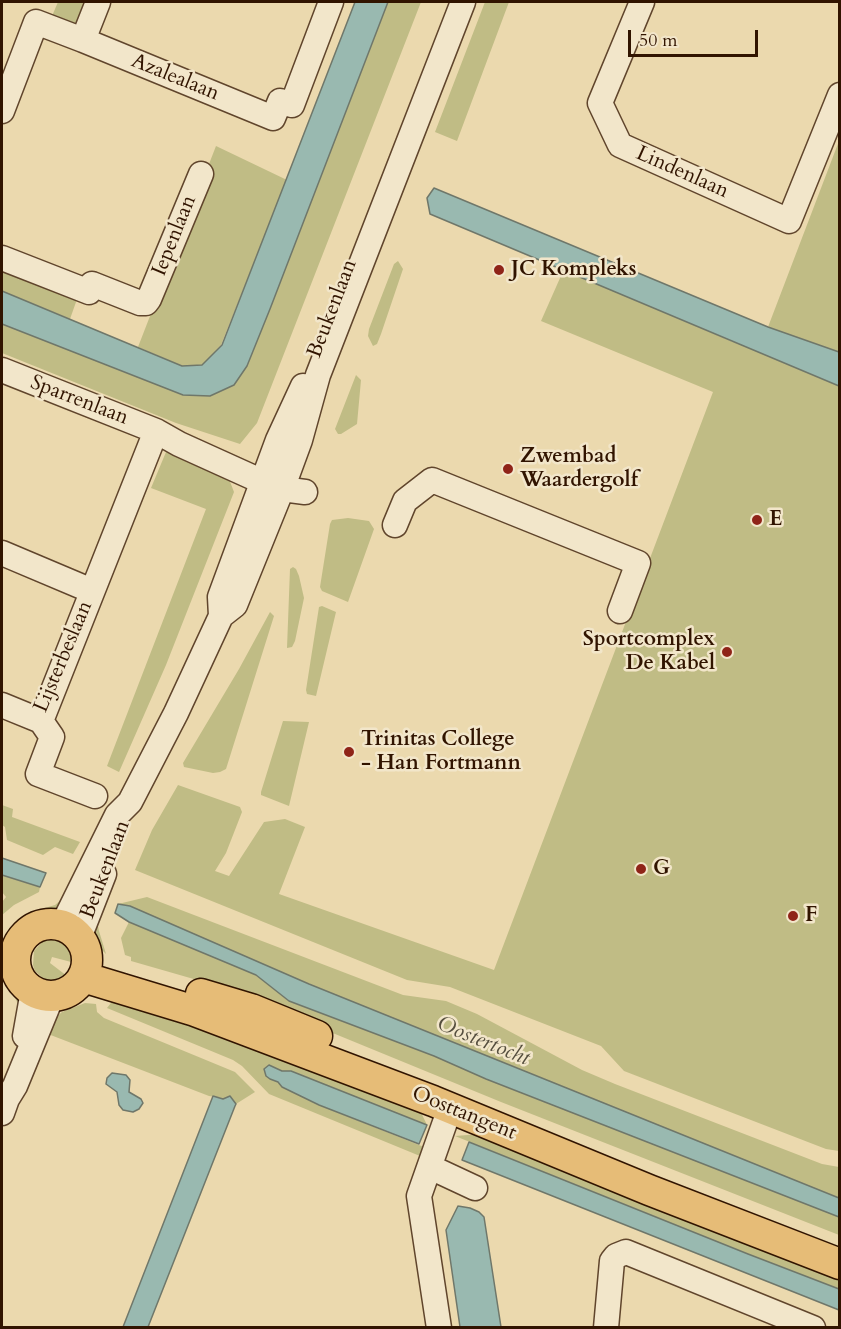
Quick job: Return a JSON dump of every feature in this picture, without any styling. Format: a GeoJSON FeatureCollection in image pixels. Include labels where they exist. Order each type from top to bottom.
{"type":"FeatureCollection","features":[{"type":"Feature","properties":{"kind":"main road"},"geometry":{"type":"LineString","coordinates":[[82,924],[76,986],[66,993],[42,994],[19,977],[10,944],[40,926],[82,924]]}},
{"type":"Feature","properties":{"kind":"main road","name":"Oosttangent"},"geometry":{"type":"LineString","coordinates":[[82,924],[195,1011],[450,1108],[650,1190],[840,1264]]}},
{"type":"Feature","properties":{"kind":"main road","name":"Oosttangent"},"geometry":{"type":"LineString","coordinates":[[82,924],[250,1009],[840,1244]]}},
{"type":"Feature","properties":{"kind":"street"},"geometry":{"type":"LineString","coordinates":[[83,40],[98,2]]}},
{"type":"Feature","properties":{"kind":"street","name":"Azalealaan"},"geometry":{"type":"LineString","coordinates":[[40,12],[83,40],[273,118],[280,101],[292,105],[331,2]]}},
{"type":"Feature","properties":{"kind":"street","name":"Beukenlaan"},"geometry":{"type":"LineString","coordinates":[[286,480],[311,367],[452,2]]}},
{"type":"Feature","properties":{"kind":"street","name":"Beukenlaan"},"geometry":{"type":"LineString","coordinates":[[82,924],[128,821],[130,802],[176,713],[221,616],[235,605],[286,480],[318,375],[463,2]]}},
{"type":"Feature","properties":{"kind":"street","name":"Lindenlaan"},"geometry":{"type":"LineString","coordinates":[[642,2],[600,103],[620,146],[789,221],[840,95]]}},
{"type":"Feature","properties":{"kind":"street"},"geometry":{"type":"LineString","coordinates":[[2,111],[40,12]]}},
{"type":"Feature","properties":{"kind":"street","name":"Iepenlaan"},"geometry":{"type":"LineString","coordinates":[[2,258],[89,292],[92,284],[140,303],[146,303],[201,174]]}},
{"type":"Feature","properties":{"kind":"street","name":"Sparrenlaan"},"geometry":{"type":"LineString","coordinates":[[2,370],[156,431],[179,444],[286,480]]}},
{"type":"Feature","properties":{"kind":"street","name":"Lijsterbeslaan"},"geometry":{"type":"LineString","coordinates":[[2,705],[41,721],[156,431]]}},
{"type":"Feature","properties":{"kind":"street"},"geometry":{"type":"LineString","coordinates":[[395,525],[405,501],[432,480],[638,563],[620,611]]}},
{"type":"Feature","properties":{"kind":"street","name":"Lijsterbeslaan"},"geometry":{"type":"LineString","coordinates":[[2,553],[92,591]]}},
{"type":"Feature","properties":{"kind":"street"},"geometry":{"type":"LineString","coordinates":[[41,721],[52,737],[38,774],[95,796]]}},
{"type":"Feature","properties":{"kind":"street"},"geometry":{"type":"LineString","coordinates":[[4,1106],[25,1034],[42,994]]}},
{"type":"Feature","properties":{"kind":"street"},"geometry":{"type":"LineString","coordinates":[[439,1328],[420,1196],[450,1108]]}},
{"type":"Feature","properties":{"kind":"street"},"geometry":{"type":"LineString","coordinates":[[430,1167],[475,1188]]}},
{"type":"Feature","properties":{"kind":"street"},"geometry":{"type":"LineString","coordinates":[[606,1328],[612,1261],[616,1256],[626,1252],[813,1328]]}},
{"type":"Feature","properties":{"kind":"shaded area"},"geometry":{"type":"Polygon","coordinates":[[[58,2],[88,2],[83,29],[52,16],[58,2]]]}},
{"type":"Feature","properties":{"kind":"shaded area"},"geometry":{"type":"Polygon","coordinates":[[[388,2],[421,2],[257,423],[240,444],[176,423],[2,353],[2,324],[183,395],[247,366],[388,2]]]}},
{"type":"Feature","properties":{"kind":"shaded area"},"geometry":{"type":"Polygon","coordinates":[[[485,2],[509,2],[457,141],[435,132],[485,2]]]}},
{"type":"Feature","properties":{"kind":"shaded area","name":"Sportcomplex De Kabel"},"geometry":{"type":"Polygon","coordinates":[[[839,141],[839,1151],[826,1149],[624,1071],[601,1046],[450,987],[407,980],[135,870],[152,830],[178,785],[240,807],[242,812],[226,853],[215,871],[229,876],[264,822],[285,819],[305,827],[279,894],[494,970],[713,392],[541,321],[564,269],[733,342],[768,327],[839,141]]]}},
{"type":"Feature","properties":{"kind":"shaded area"},"geometry":{"type":"Polygon","coordinates":[[[216,146],[287,180],[221,345],[202,366],[182,366],[138,347],[216,146]]]}},
{"type":"Feature","properties":{"kind":"shaded area"},"geometry":{"type":"Polygon","coordinates":[[[2,257],[81,288],[70,319],[2,291],[2,257]]]}},
{"type":"Feature","properties":{"kind":"shaded area"},"geometry":{"type":"Polygon","coordinates":[[[398,261],[403,269],[381,334],[377,344],[373,346],[368,336],[369,329],[394,264],[398,261]]]}},
{"type":"Feature","properties":{"kind":"shaded area"},"geometry":{"type":"Polygon","coordinates":[[[356,375],[361,380],[357,424],[338,434],[335,429],[356,375]]]}},
{"type":"Feature","properties":{"kind":"shaded area"},"geometry":{"type":"Polygon","coordinates":[[[166,452],[220,472],[229,479],[234,492],[166,665],[119,772],[107,766],[206,509],[151,488],[166,452]]]}},
{"type":"Feature","properties":{"kind":"shaded area"},"geometry":{"type":"Polygon","coordinates":[[[348,518],[369,521],[374,529],[348,602],[322,591],[320,587],[330,524],[332,520],[348,518]]]}},
{"type":"Feature","properties":{"kind":"shaded area"},"geometry":{"type":"Polygon","coordinates":[[[293,567],[299,576],[304,598],[295,641],[292,647],[287,648],[290,569],[293,567]]]}},
{"type":"Feature","properties":{"kind":"shaded area"},"geometry":{"type":"Polygon","coordinates":[[[322,606],[336,612],[316,696],[307,694],[306,690],[319,607],[322,606]]]}},
{"type":"Feature","properties":{"kind":"shaded area"},"geometry":{"type":"Polygon","coordinates":[[[270,612],[274,616],[226,769],[213,773],[184,767],[183,763],[270,612]]]}},
{"type":"Feature","properties":{"kind":"shaded area"},"geometry":{"type":"Polygon","coordinates":[[[283,721],[309,722],[289,806],[261,795],[283,721]]]}},
{"type":"Feature","properties":{"kind":"shaded area"},"geometry":{"type":"Polygon","coordinates":[[[2,805],[13,809],[12,817],[80,842],[73,854],[55,847],[43,855],[7,840],[5,827],[2,825],[2,805]]]}},
{"type":"Feature","properties":{"kind":"shaded area"},"geometry":{"type":"Polygon","coordinates":[[[2,875],[40,887],[39,892],[14,905],[2,915],[2,902],[6,897],[2,892],[2,875]]]}},
{"type":"Feature","properties":{"kind":"shaded area"},"geometry":{"type":"Polygon","coordinates":[[[147,897],[403,995],[446,1001],[477,1014],[582,1070],[615,1084],[822,1164],[839,1167],[839,1198],[309,984],[130,906],[118,904],[147,897]]]}},
{"type":"Feature","properties":{"kind":"shaded area"},"geometry":{"type":"Polygon","coordinates":[[[62,899],[57,913],[25,923],[14,923],[31,912],[55,905],[62,899]]]}},
{"type":"Feature","properties":{"kind":"shaded area"},"geometry":{"type":"Polygon","coordinates":[[[97,921],[106,954],[95,943],[94,932],[97,921]]]}},
{"type":"Feature","properties":{"kind":"shaded area"},"geometry":{"type":"Polygon","coordinates":[[[129,922],[256,975],[289,1001],[434,1056],[486,1079],[839,1217],[839,1235],[501,1102],[218,986],[131,961],[131,957],[125,955],[121,938],[129,922]]]}},
{"type":"Feature","properties":{"kind":"shaded area"},"geometry":{"type":"Polygon","coordinates":[[[51,938],[65,942],[74,954],[75,963],[52,957],[50,963],[67,976],[59,980],[45,980],[35,971],[33,965],[34,951],[44,940],[51,938]]]}},
{"type":"Feature","properties":{"kind":"shaded area"},"geometry":{"type":"Polygon","coordinates":[[[2,961],[9,968],[23,1001],[21,1016],[18,1004],[3,973],[2,961]]]}},
{"type":"Feature","properties":{"kind":"shaded area"},"geometry":{"type":"Polygon","coordinates":[[[114,999],[416,1102],[427,1125],[291,1071],[282,1071],[269,1065],[282,1087],[319,1105],[424,1147],[420,1156],[269,1094],[242,1066],[233,1060],[107,1008],[114,999]]]}},
{"type":"Feature","properties":{"kind":"shaded area"},"geometry":{"type":"Polygon","coordinates":[[[85,1003],[96,1004],[97,1012],[104,1018],[235,1072],[255,1092],[236,1104],[233,1100],[209,1096],[48,1034],[53,1020],[62,1012],[85,1003]]]}},
{"type":"Feature","properties":{"kind":"shaded area"},"geometry":{"type":"Polygon","coordinates":[[[493,1133],[839,1270],[839,1289],[455,1136],[493,1133]]]}},
{"type":"Feature","properties":{"kind":"water"},"geometry":{"type":"Polygon","coordinates":[[[355,2],[388,2],[270,309],[247,366],[234,385],[210,396],[183,395],[2,324],[2,291],[182,366],[202,365],[222,345],[355,2]]]}},
{"type":"Feature","properties":{"kind":"water"},"geometry":{"type":"Polygon","coordinates":[[[434,188],[768,327],[839,352],[839,386],[430,214],[427,198],[434,188]]]}},
{"type":"Feature","properties":{"kind":"water"},"geometry":{"type":"Polygon","coordinates":[[[2,858],[46,873],[40,887],[2,875],[2,858]]]}},
{"type":"Feature","properties":{"kind":"water"},"geometry":{"type":"Polygon","coordinates":[[[118,904],[130,906],[309,984],[839,1198],[839,1217],[486,1079],[434,1056],[289,1001],[256,975],[129,922],[115,913],[118,904]]]}},
{"type":"Feature","properties":{"kind":"water"},"geometry":{"type":"Polygon","coordinates":[[[269,1065],[282,1071],[291,1071],[427,1125],[419,1144],[319,1105],[282,1087],[278,1082],[266,1076],[264,1069],[269,1065]]]}},
{"type":"Feature","properties":{"kind":"water"},"geometry":{"type":"Polygon","coordinates":[[[112,1073],[126,1075],[130,1080],[129,1092],[141,1099],[143,1103],[139,1109],[133,1112],[123,1110],[119,1105],[117,1092],[106,1084],[107,1078],[112,1073]]]}},
{"type":"Feature","properties":{"kind":"water"},"geometry":{"type":"Polygon","coordinates":[[[213,1096],[223,1099],[230,1096],[236,1104],[148,1327],[123,1327],[213,1096]]]}},
{"type":"Feature","properties":{"kind":"water"},"geometry":{"type":"Polygon","coordinates":[[[469,1142],[839,1289],[839,1310],[462,1160],[469,1142]]]}},
{"type":"Feature","properties":{"kind":"water"},"geometry":{"type":"Polygon","coordinates":[[[458,1206],[470,1208],[484,1217],[501,1327],[460,1327],[446,1230],[458,1206]]]}},
{"type":"Feature","properties":{"kind":"place","name":"JC Kompleks"},"geometry":{"type":"Point","coordinates":[499,270]}},
{"type":"Feature","properties":{"kind":"place","name":"Zwembad Waardergolf"},"geometry":{"type":"Point","coordinates":[508,469]}},
{"type":"Feature","properties":{"kind":"place","name":"E"},"geometry":{"type":"Point","coordinates":[757,520]}},
{"type":"Feature","properties":{"kind":"place","name":"Sportcomplex De Kabel"},"geometry":{"type":"Point","coordinates":[727,652]}},
{"type":"Feature","properties":{"kind":"place","name":"Trinitas College - Han Fortmann"},"geometry":{"type":"Point","coordinates":[349,752]}},
{"type":"Feature","properties":{"kind":"place","name":"G"},"geometry":{"type":"Point","coordinates":[641,869]}},
{"type":"Feature","properties":{"kind":"place","name":"F"},"geometry":{"type":"Point","coordinates":[793,916]}},
{"type":"Feature","properties":{"kind":"water label","name":"Oostertocht"},"geometry":{"type":"Point","coordinates":[483,1042]}}]}
